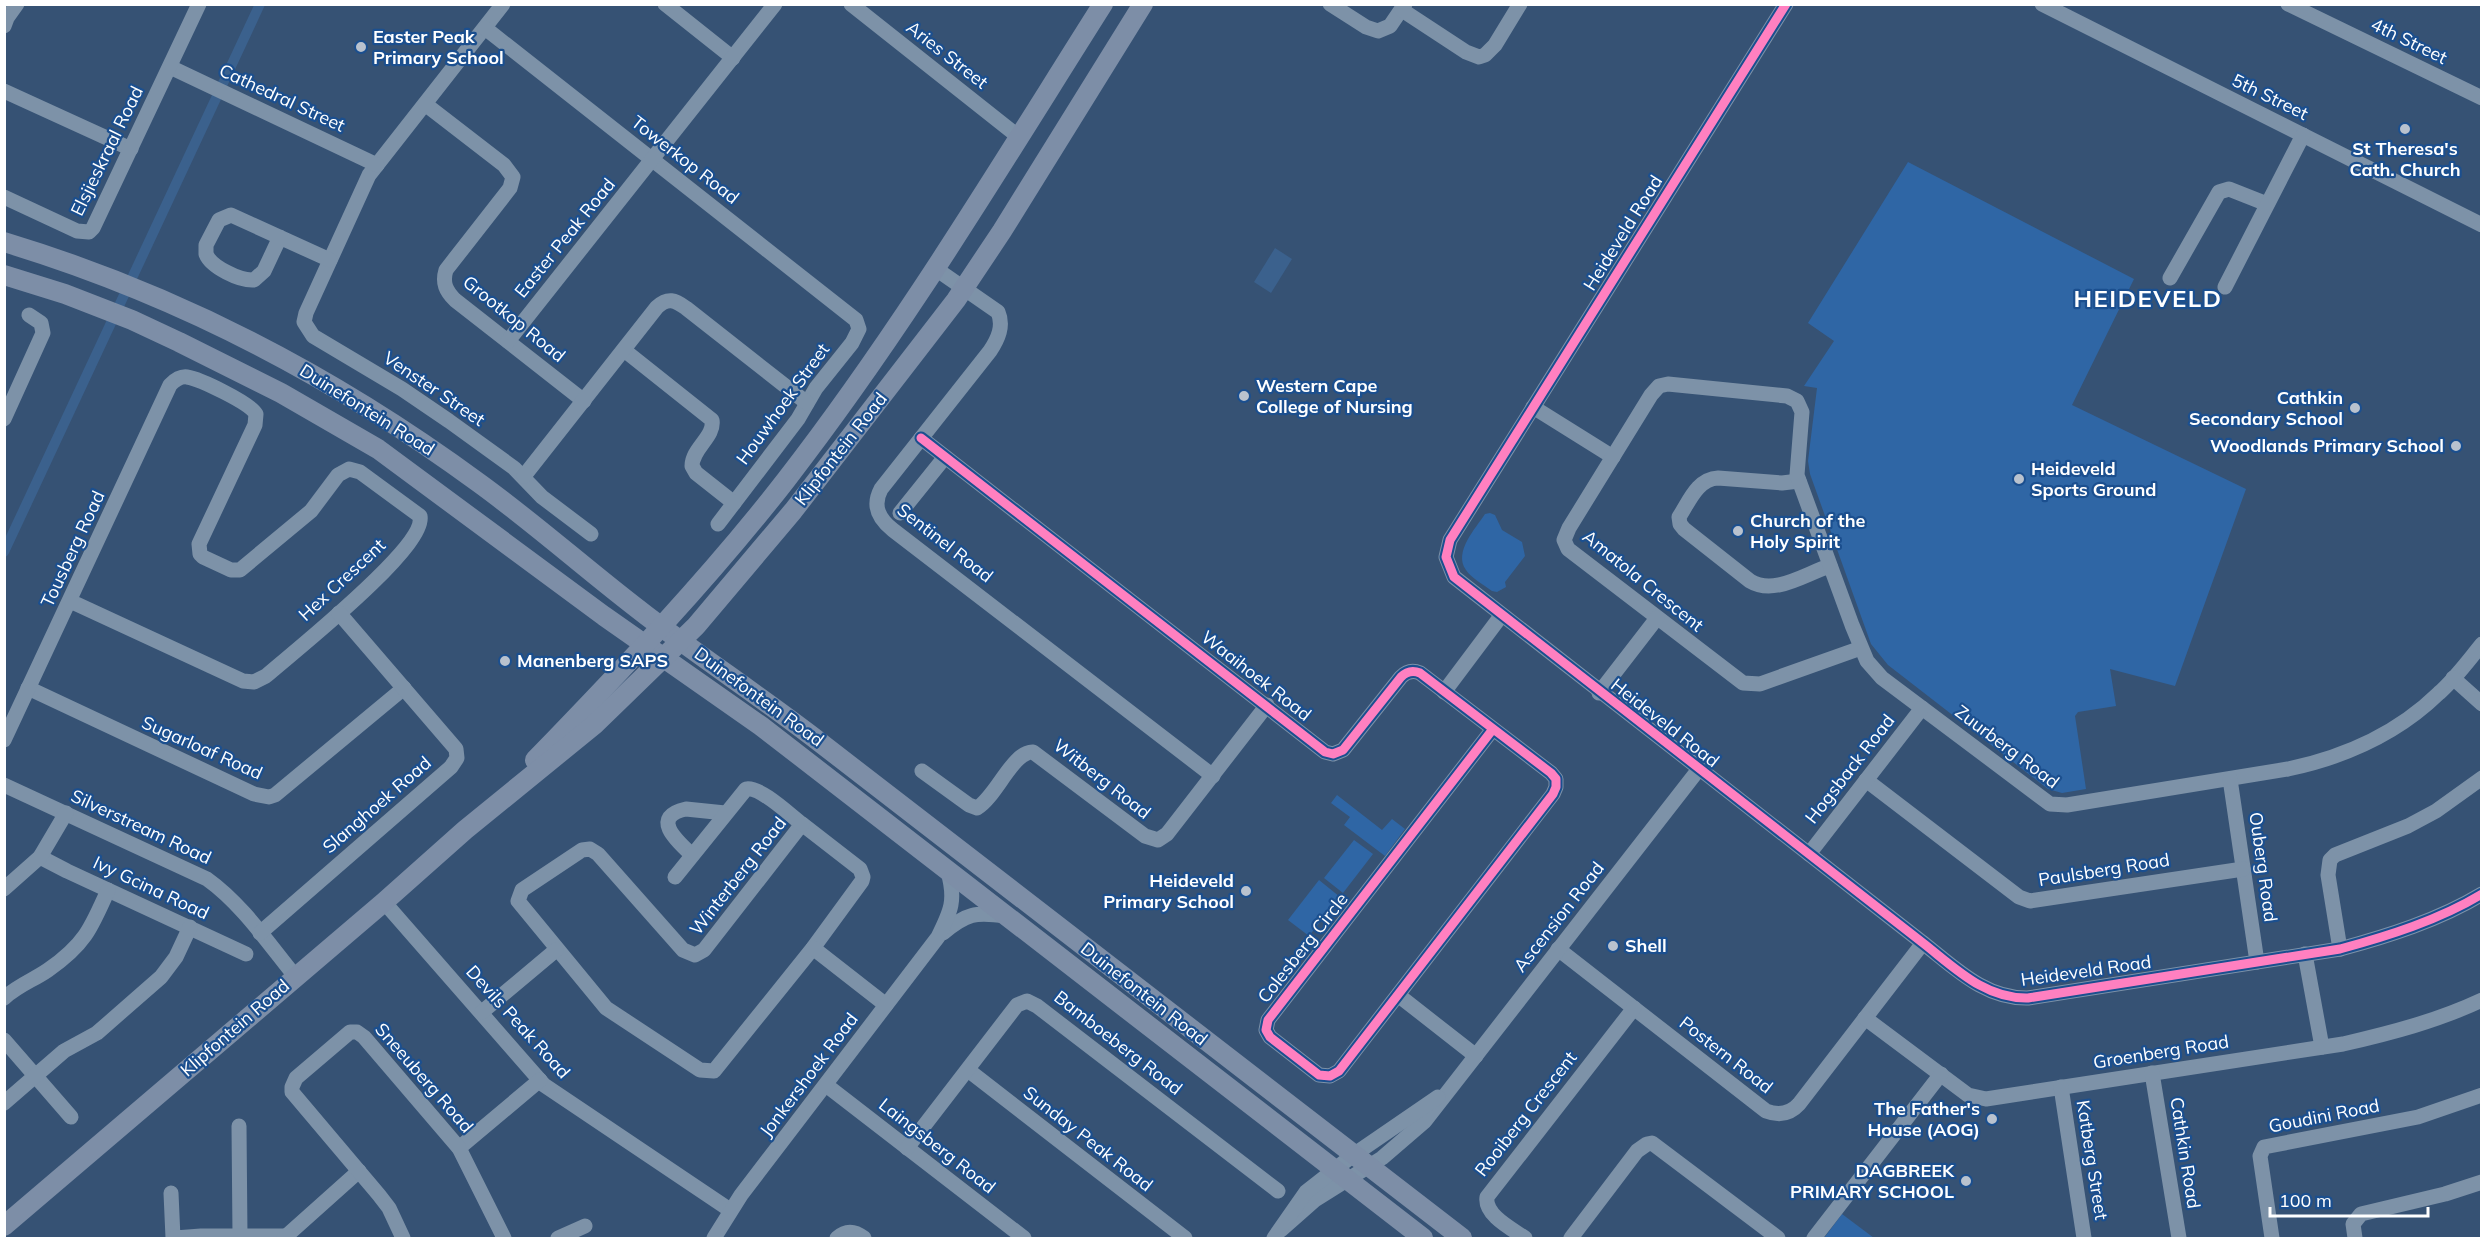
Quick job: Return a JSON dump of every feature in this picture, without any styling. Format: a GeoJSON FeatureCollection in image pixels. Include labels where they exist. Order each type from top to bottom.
{"type":"FeatureCollection","features":[{"type":"Feature","properties":{"kind":"main road","name":"Klipfontein Road"},"geometry":{"type":"LineString","coordinates":[[465,830],[645,644],[742,534],[791,473],[885,345],[936,269],[1103,4]]}},
{"type":"Feature","properties":{"kind":"main road","name":"Klipfontein Road"},"geometry":{"type":"LineString","coordinates":[[4,1226],[384,902],[465,830],[594,725],[681,640],[738,579],[793,511],[963,288],[1002,231],[1143,4]]}},
{"type":"Feature","properties":{"kind":"main road","name":"Duinefontein Road"},"geometry":{"type":"LineString","coordinates":[[4,242],[107,277],[240,335],[394,423],[481,484],[660,625],[810,734],[1461,1239]]}},
{"type":"Feature","properties":{"kind":"main road","name":"Duinefontein Road"},"geometry":{"type":"LineString","coordinates":[[4,275],[65,294],[132,320],[242,372],[378,449],[761,726],[1423,1239]]}},
{"type":"Feature","properties":{"kind":"street"},"geometry":{"type":"LineString","coordinates":[[5,20],[17,4]]}},
{"type":"Feature","properties":{"kind":"street","name":"Elsjieskraal Road"},"geometry":{"type":"LineString","coordinates":[[4,197],[77,231],[89,232],[96,224],[199,4]]}},
{"type":"Feature","properties":{"kind":"street","name":"Venster Street"},"geometry":{"type":"LineString","coordinates":[[503,4],[369,175],[304,318],[309,333],[402,388],[449,420],[524,476],[542,497],[591,534]]}},
{"type":"Feature","properties":{"kind":"street"},"geometry":{"type":"LineString","coordinates":[[665,4],[733,58]]}},
{"type":"Feature","properties":{"kind":"street","name":"Easter Peak Road"},"geometry":{"type":"LineString","coordinates":[[508,341],[775,4]]}},
{"type":"Feature","properties":{"kind":"street","name":"Aries Street"},"geometry":{"type":"LineString","coordinates":[[851,4],[1019,137]]}},
{"type":"Feature","properties":{"kind":"street"},"geometry":{"type":"LineString","coordinates":[[1330,4],[1366,27],[1378,31],[1390,26],[1403,7],[1466,52],[1479,57],[1485,55],[1495,45],[1520,4]]}},
{"type":"Feature","properties":{"kind":"street","name":"Heideveld Road"},"geometry":{"type":"LineString","coordinates":[[1786,4],[1450,540],[1446,551],[1448,567],[1454,578],[1923,943],[1983,988],[1996,994],[2017,998],[2340,949],[2375,940],[2445,914],[2481,894]]}},
{"type":"Feature","properties":{"kind":"street","name":"5th Street"},"geometry":{"type":"LineString","coordinates":[[2042,4],[2481,225]]}},
{"type":"Feature","properties":{"kind":"street","name":"4th Street"},"geometry":{"type":"LineString","coordinates":[[2288,4],[2481,98]]}},
{"type":"Feature","properties":{"kind":"street","name":"Towerkop Road"},"geometry":{"type":"LineString","coordinates":[[485,28],[850,314],[858,325]]}},
{"type":"Feature","properties":{"kind":"street","name":"Cathedral Street"},"geometry":{"type":"LineString","coordinates":[[170,67],[377,165]]}},
{"type":"Feature","properties":{"kind":"street"},"geometry":{"type":"LineString","coordinates":[[4,91],[131,149]]}},
{"type":"Feature","properties":{"kind":"street","name":"Grootkop Road"},"geometry":{"type":"LineString","coordinates":[[425,104],[504,165],[513,177],[510,188],[449,265],[444,281],[447,291],[455,300],[584,401]]}},
{"type":"Feature","properties":{"kind":"street"},"geometry":{"type":"LineString","coordinates":[[2225,287],[2303,135]]}},
{"type":"Feature","properties":{"kind":"street"},"geometry":{"type":"LineString","coordinates":[[2170,278],[2219,192],[2229,189],[2267,204]]}},
{"type":"Feature","properties":{"kind":"street"},"geometry":{"type":"LineString","coordinates":[[280,237],[264,271],[254,280],[245,279],[214,264],[206,254],[206,245],[216,223],[226,215],[236,216],[330,260]]}},
{"type":"Feature","properties":{"kind":"street","name":"Sentinel Road"},"geometry":{"type":"LineString","coordinates":[[936,269],[998,312],[1001,319],[1000,330],[996,342],[878,494],[876,506],[885,524],[1213,776]]}},
{"type":"Feature","properties":{"kind":"street"},"geometry":{"type":"LineString","coordinates":[[524,476],[657,307],[667,300],[676,301],[807,403]]}},
{"type":"Feature","properties":{"kind":"street"},"geometry":{"type":"LineString","coordinates":[[6,411],[43,333],[41,323],[29,315]]}},
{"type":"Feature","properties":{"kind":"street","name":"Houwhoek Street"},"geometry":{"type":"LineString","coordinates":[[718,524],[856,338],[858,325]]}},
{"type":"Feature","properties":{"kind":"street"},"geometry":{"type":"LineString","coordinates":[[624,350],[712,420],[712,429],[694,456],[692,466],[696,473],[734,503]]}},
{"type":"Feature","properties":{"kind":"street","name":"Tousberg Road"},"geometry":{"type":"LineString","coordinates":[[4,740],[170,385],[180,378]]}},
{"type":"Feature","properties":{"kind":"street","name":"Hex Crescent"},"geometry":{"type":"LineString","coordinates":[[70,601],[249,682],[260,680],[339,613],[393,562],[417,531],[421,521],[420,516],[360,472],[349,469],[338,475],[311,512],[244,568],[231,570],[203,557],[199,549],[200,544],[255,425],[256,414],[248,405],[229,396],[192,379],[180,378]]}},
{"type":"Feature","properties":{"kind":"street","name":"Amatola Crescent"},"geometry":{"type":"LineString","coordinates":[[1797,401],[1787,396],[1663,385],[1655,390],[1613,457],[1569,528],[1565,543],[1572,551],[1736,679],[1750,684],[1760,684],[1862,648]]}},
{"type":"Feature","properties":{"kind":"street","name":"Zuurberg Road"},"geometry":{"type":"LineString","coordinates":[[1797,401],[1802,412],[1797,456],[1799,481],[1867,661],[1882,678],[2050,804],[2067,805],[2230,779],[2321,762],[2349,752],[2412,717],[2453,678],[2481,644]]}},
{"type":"Feature","properties":{"kind":"street"},"geometry":{"type":"LineString","coordinates":[[1533,407],[1613,457]]}},
{"type":"Feature","properties":{"kind":"street","name":"Waaihoek Road"},"geometry":{"type":"LineString","coordinates":[[921,438],[1325,752],[1333,754],[1343,750],[1406,672],[1420,673],[1551,773],[1556,783]]}},
{"type":"Feature","properties":{"kind":"street"},"geometry":{"type":"LineString","coordinates":[[900,513],[945,457]]}},
{"type":"Feature","properties":{"kind":"street"},"geometry":{"type":"LineString","coordinates":[[1799,481],[1782,483],[1708,479],[1698,488],[1681,514],[1679,522],[1684,529],[1750,581],[1760,586],[1777,585],[1830,566]]}},
{"type":"Feature","properties":{"kind":"street","name":"Slanghoek Road"},"geometry":{"type":"LineString","coordinates":[[260,933],[454,764],[456,749],[339,613]]}},
{"type":"Feature","properties":{"kind":"street"},"geometry":{"type":"LineString","coordinates":[[1444,692],[1501,616]]}},
{"type":"Feature","properties":{"kind":"street"},"geometry":{"type":"LineString","coordinates":[[1599,693],[1657,618]]}},
{"type":"Feature","properties":{"kind":"street"},"geometry":{"type":"LineString","coordinates":[[2453,678],[2481,704]]}},
{"type":"Feature","properties":{"kind":"street","name":"Sugarloaf Road"},"geometry":{"type":"LineString","coordinates":[[28,688],[174,758],[254,794],[269,797],[275,795],[404,688]]}},
{"type":"Feature","properties":{"kind":"street","name":"Witberg Road"},"geometry":{"type":"LineString","coordinates":[[922,771],[969,805],[977,808],[987,801],[1020,757],[1033,752],[1144,836],[1158,840],[1167,834],[1267,705]]}},
{"type":"Feature","properties":{"kind":"street","name":"Hogsback Road"},"geometry":{"type":"LineString","coordinates":[[1809,854],[1922,708]]}},
{"type":"Feature","properties":{"kind":"street","name":"Colesberg Circle"},"geometry":{"type":"LineString","coordinates":[[1493,729],[1270,1018],[1266,1026],[1272,1039],[1316,1073],[1330,1076],[1339,1071],[1553,794],[1556,783]]}},
{"type":"Feature","properties":{"kind":"street","name":"Ascension Road"},"geometry":{"type":"LineString","coordinates":[[1342,1175],[1368,1168],[1420,1126],[1699,769]]}},
{"type":"Feature","properties":{"kind":"street"},"geometry":{"type":"LineString","coordinates":[[2340,949],[2328,874],[2330,860],[2335,855],[2409,826],[2468,790],[2481,778]]}},
{"type":"Feature","properties":{"kind":"street","name":"Ouberg Road"},"geometry":{"type":"LineString","coordinates":[[2230,779],[2257,962]]}},
{"type":"Feature","properties":{"kind":"street","name":"Paulsberg Road"},"geometry":{"type":"LineString","coordinates":[[1866,780],[2019,897],[2030,901],[2243,869]]}},
{"type":"Feature","properties":{"kind":"street","name":"Silverstream Road"},"geometry":{"type":"LineString","coordinates":[[4,785],[207,879],[224,893],[296,976]]}},
{"type":"Feature","properties":{"kind":"street"},"geometry":{"type":"LineString","coordinates":[[675,878],[740,794],[750,788],[762,793],[802,824]]}},
{"type":"Feature","properties":{"kind":"street"},"geometry":{"type":"LineString","coordinates":[[692,855],[670,834],[668,824],[670,818],[686,809],[725,813]]}},
{"type":"Feature","properties":{"kind":"street"},"geometry":{"type":"LineString","coordinates":[[4,889],[40,857],[66,813]]}},
{"type":"Feature","properties":{"kind":"street","name":"Winterberg Road"},"geometry":{"type":"LineString","coordinates":[[802,824],[860,868],[863,877],[860,888],[813,948],[718,1068],[709,1072],[700,1070],[615,1015],[556,950],[518,901],[522,890],[582,850],[590,849],[598,854],[682,950],[694,955],[704,950],[802,824]]}},
{"type":"Feature","properties":{"kind":"street","name":"Ivy Gcina Road"},"geometry":{"type":"LineString","coordinates":[[40,857],[246,954]]}},
{"type":"Feature","properties":{"kind":"street","name":"Jonkershoek Road"},"geometry":{"type":"LineString","coordinates":[[714,1239],[730,1210],[938,937],[948,918],[953,898],[948,872]]}},
{"type":"Feature","properties":{"kind":"street"},"geometry":{"type":"LineString","coordinates":[[4,998],[18,986],[48,970],[87,936],[108,890]]}},
{"type":"Feature","properties":{"kind":"street","name":"Devils Peak Road"},"geometry":{"type":"LineString","coordinates":[[384,902],[550,1090],[730,1210]]}},
{"type":"Feature","properties":{"kind":"street","name":"Jonkershoek Road"},"geometry":{"type":"LineString","coordinates":[[938,937],[966,916],[976,913],[1006,916]]}},
{"type":"Feature","properties":{"kind":"street"},"geometry":{"type":"LineString","coordinates":[[4,1103],[64,1051],[97,1033],[161,977],[176,957],[190,927]]}},
{"type":"Feature","properties":{"kind":"street","name":"Postern Road"},"geometry":{"type":"LineString","coordinates":[[1558,949],[1766,1111],[1776,1114],[1786,1113],[1796,1108],[1923,943]]}},
{"type":"Feature","properties":{"kind":"street"},"geometry":{"type":"LineString","coordinates":[[813,948],[886,1005]]}},
{"type":"Feature","properties":{"kind":"street"},"geometry":{"type":"LineString","coordinates":[[482,1012],[556,950]]}},
{"type":"Feature","properties":{"kind":"street"},"geometry":{"type":"LineString","coordinates":[[2306,954],[2322,1047]]}},
{"type":"Feature","properties":{"kind":"street"},"geometry":{"type":"LineString","coordinates":[[1398,995],[1476,1056]]}},
{"type":"Feature","properties":{"kind":"street","name":"Groenberg Road"},"geometry":{"type":"LineString","coordinates":[[1865,1018],[1968,1095],[1979,1099],[2322,1047],[2401,1031],[2462,1010],[2481,1000]]}},
{"type":"Feature","properties":{"kind":"street","name":"Bamboeberg Road"},"geometry":{"type":"LineString","coordinates":[[907,1148],[1017,1005],[1030,1002],[1278,1191]]}},
{"type":"Feature","properties":{"kind":"street","name":"Rooiberg Crescent"},"geometry":{"type":"LineString","coordinates":[[1525,1239],[1489,1210],[1486,1203],[1487,1197],[1634,1008]]}},
{"type":"Feature","properties":{"kind":"street","name":"Sneeuberg Road"},"geometry":{"type":"LineString","coordinates":[[403,1239],[388,1208],[292,1092],[296,1078],[350,1032],[357,1032],[364,1036],[459,1148],[504,1239]]}},
{"type":"Feature","properties":{"kind":"street"},"geometry":{"type":"LineString","coordinates":[[4,1040],[72,1117]]}},
{"type":"Feature","properties":{"kind":"street","name":"Sunday Peak Road"},"geometry":{"type":"LineString","coordinates":[[968,1070],[1185,1239]]}},
{"type":"Feature","properties":{"kind":"street","name":"Cathkin Road"},"geometry":{"type":"LineString","coordinates":[[2152,1073],[2179,1239]]}},
{"type":"Feature","properties":{"kind":"street"},"geometry":{"type":"LineString","coordinates":[[1814,1239],[1941,1074]]}},
{"type":"Feature","properties":{"kind":"street"},"geometry":{"type":"LineString","coordinates":[[459,1148],[540,1080]]}},
{"type":"Feature","properties":{"kind":"street","name":"Laingsberg Road"},"geometry":{"type":"LineString","coordinates":[[826,1085],[1024,1239]]}},
{"type":"Feature","properties":{"kind":"street","name":"Katberg Street"},"geometry":{"type":"LineString","coordinates":[[2061,1087],[2084,1239]]}},
{"type":"Feature","properties":{"kind":"street","name":"Ascension Road"},"geometry":{"type":"LineString","coordinates":[[1342,1175],[1352,1156],[1450,1089]]}},
{"type":"Feature","properties":{"kind":"street","name":"Goudini Road"},"geometry":{"type":"LineString","coordinates":[[2272,1239],[2260,1156],[2267,1145],[2418,1117],[2481,1095]]}},
{"type":"Feature","properties":{"kind":"street"},"geometry":{"type":"LineString","coordinates":[[239,1126],[240,1236]]}},
{"type":"Feature","properties":{"kind":"street"},"geometry":{"type":"LineString","coordinates":[[1571,1239],[1637,1151],[1647,1143],[1652,1143],[1778,1239]]}},
{"type":"Feature","properties":{"kind":"street"},"geometry":{"type":"LineString","coordinates":[[171,1193],[174,1239],[240,1236],[285,1237],[359,1171]]}},
{"type":"Feature","properties":{"kind":"street"},"geometry":{"type":"LineString","coordinates":[[1277,1234],[1342,1175]]}},
{"type":"Feature","properties":{"kind":"street"},"geometry":{"type":"LineString","coordinates":[[2355,1239],[2353,1224],[2361,1214],[2445,1194],[2481,1182]]}},
{"type":"Feature","properties":{"kind":"street"},"geometry":{"type":"LineString","coordinates":[[558,1239],[585,1226]]}},
{"type":"Feature","properties":{"kind":"street"},"geometry":{"type":"LineString","coordinates":[[837,1239],[848,1232],[858,1234],[864,1239]]}},
{"type":"Feature","properties":{"kind":"shaded area","name":"Heideveld Sports Ground"},"geometry":{"type":"Polygon","coordinates":[[[1908,162],[2134,279],[2072,405],[2246,489],[2175,686],[2110,669],[2116,706],[2078,712],[2075,716],[2086,789],[2062,793],[2048,789],[1888,665],[1871,644],[1810,474],[1808,461],[1817,388],[1804,386],[1834,341],[1808,323],[1908,162]]]}},
{"type":"Feature","properties":{"kind":"shaded area"},"geometry":{"type":"Polygon","coordinates":[[[1275,248],[1292,259],[1271,293],[1254,282],[1275,248]]]}},
{"type":"Feature","properties":{"kind":"shaded area"},"geometry":{"type":"Polygon","coordinates":[[[1485,514],[1495,515],[1502,530],[1522,542],[1525,556],[1505,582],[1506,587],[1497,592],[1492,591],[1468,573],[1462,556],[1467,540],[1485,514]]]}},
{"type":"Feature","properties":{"kind":"shaded area"},"geometry":{"type":"Polygon","coordinates":[[[1337,795],[1382,830],[1392,819],[1405,829],[1385,856],[1344,825],[1350,817],[1331,803],[1337,795]]]}},
{"type":"Feature","properties":{"kind":"shaded area"},"geometry":{"type":"Polygon","coordinates":[[[1354,840],[1373,854],[1343,893],[1324,878],[1354,840]]]}},
{"type":"Feature","properties":{"kind":"shaded area"},"geometry":{"type":"Polygon","coordinates":[[[1319,880],[1340,897],[1309,936],[1288,920],[1319,880]]]}},
{"type":"Feature","properties":{"kind":"shaded area"},"geometry":{"type":"Polygon","coordinates":[[[1842,1214],[1874,1238],[1824,1238],[1842,1214]]]}},
{"type":"Feature","properties":{"kind":"waterway"},"geometry":{"type":"LineString","coordinates":[[4,552],[260,4]]}},
{"type":"Feature","properties":{"kind":"cycle path"},"geometry":{"type":"LineString","coordinates":[[1786,4],[1450,540],[1446,557],[1454,577],[1959,972],[1984,988],[1998,993],[2028,998],[2340,949],[2413,926],[2448,912],[2482,894]]}},
{"type":"Feature","properties":{"kind":"cycle path"},"geometry":{"type":"LineString","coordinates":[[921,438],[1325,752],[1333,754],[1343,750],[1401,677],[1408,672],[1415,672],[1420,673],[1551,773],[1556,779],[1553,794],[1339,1071],[1330,1076],[1319,1075],[1270,1037],[1266,1030],[1268,1020],[1493,729]]}},
{"type":"Feature","properties":{"kind":"place","name":"Easter Peak Primary School"},"geometry":{"type":"Point","coordinates":[361,47]}},
{"type":"Feature","properties":{"kind":"place","name":"St Theresa's Cath. Church"},"geometry":{"type":"Point","coordinates":[2405,129]}},
{"type":"Feature","properties":{"kind":"place","name":"Western Cape College of Nursing"},"geometry":{"type":"Point","coordinates":[1244,396]}},
{"type":"Feature","properties":{"kind":"place","name":"Cathkin Secondary School"},"geometry":{"type":"Point","coordinates":[2355,408]}},
{"type":"Feature","properties":{"kind":"place","name":"Woodlands Primary School"},"geometry":{"type":"Point","coordinates":[2456,446]}},
{"type":"Feature","properties":{"kind":"place","name":"Heideveld Sports Ground"},"geometry":{"type":"Point","coordinates":[2019,479]}},
{"type":"Feature","properties":{"kind":"place","name":"Church of the Holy Spirit"},"geometry":{"type":"Point","coordinates":[1738,531]}},
{"type":"Feature","properties":{"kind":"place","name":"Manenberg SAPS"},"geometry":{"type":"Point","coordinates":[505,661]}},
{"type":"Feature","properties":{"kind":"place","name":"Heideveld Primary School"},"geometry":{"type":"Point","coordinates":[1246,891]}},
{"type":"Feature","properties":{"kind":"place","name":"Shell"},"geometry":{"type":"Point","coordinates":[1613,946]}},
{"type":"Feature","properties":{"kind":"place","name":"The Father's House (AOG)"},"geometry":{"type":"Point","coordinates":[1992,1119]}},
{"type":"Feature","properties":{"kind":"place","name":"DAGBREEK PRIMARY SCHOOL"},"geometry":{"type":"Point","coordinates":[1966,1181]}},
{"type":"Feature","properties":{"kind":"district","name":"HEIDEVELD"},"geometry":{"type":"Point","coordinates":[2148,299]}}]}
